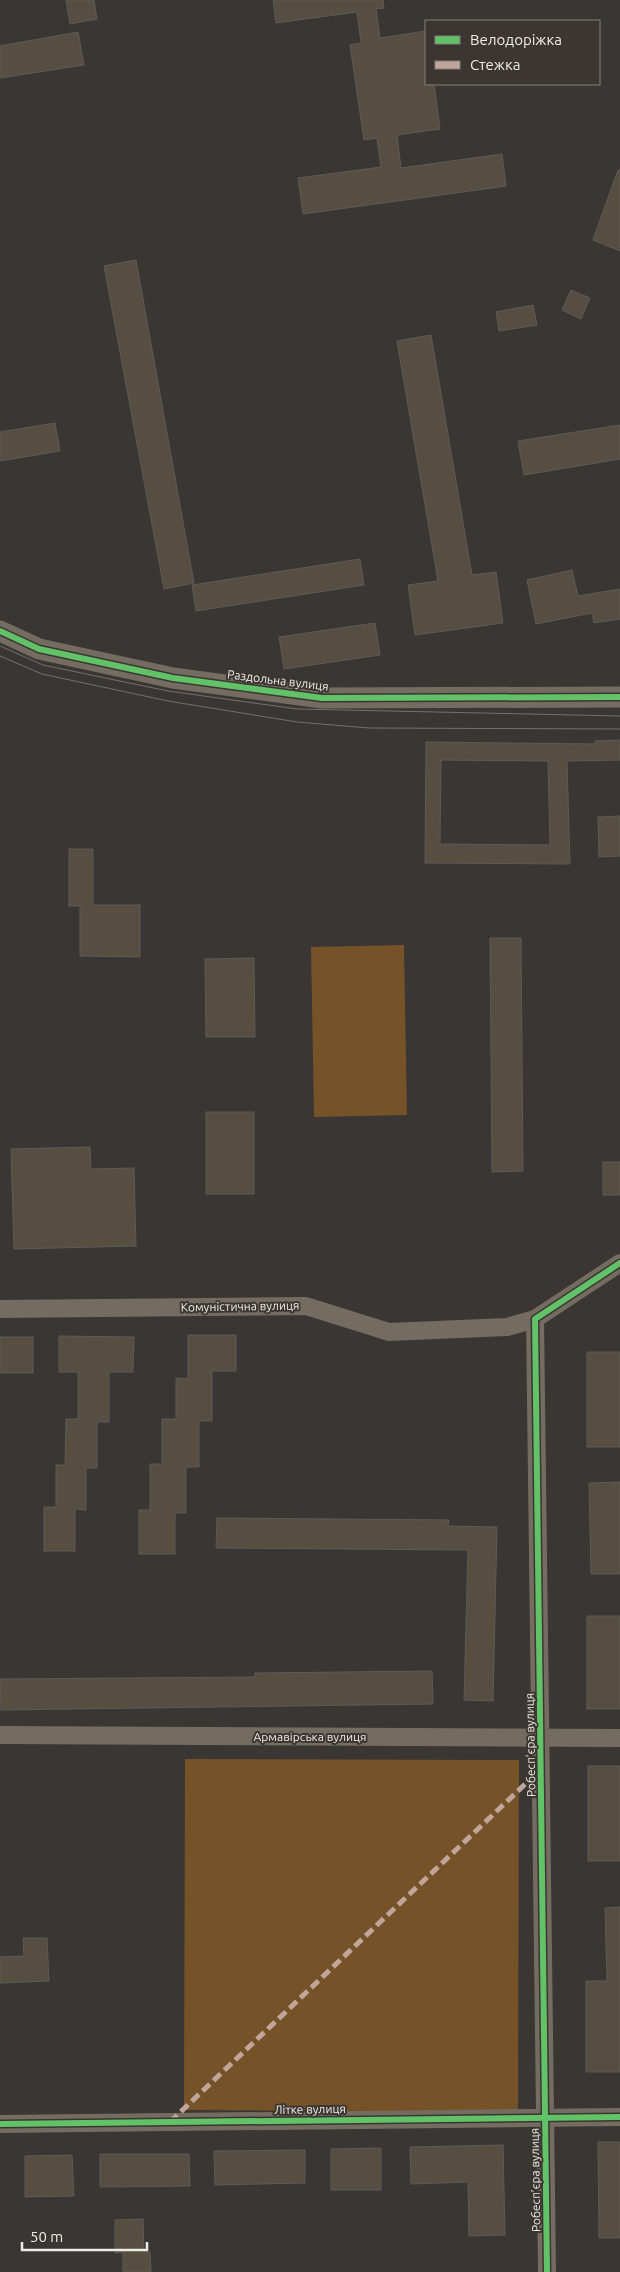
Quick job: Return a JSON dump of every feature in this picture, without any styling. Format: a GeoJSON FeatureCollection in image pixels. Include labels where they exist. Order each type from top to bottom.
{"type":"FeatureCollection","features":[{"type":"Feature","properties":{"kind":"street","name":"Раздольна вулиця"},"geometry":{"type":"LineString","coordinates":[[0,631],[39,649],[172,678],[322,698],[620,697]]}},
{"type":"Feature","properties":{"kind":"street"},"geometry":{"type":"LineString","coordinates":[[535,1319],[620,1263]]}},
{"type":"Feature","properties":{"kind":"street","name":"Комуністична вулиця"},"geometry":{"type":"LineString","coordinates":[[0,1309],[306,1306],[389,1332],[507,1327],[535,1319]]}},
{"type":"Feature","properties":{"kind":"street","name":"Робесп’єра вулиця"},"geometry":{"type":"LineString","coordinates":[[535,1319],[548,2272]]}},
{"type":"Feature","properties":{"kind":"street","name":"Армавірська вулиця"},"geometry":{"type":"LineString","coordinates":[[0,1735],[620,1738]]}},
{"type":"Feature","properties":{"kind":"street","name":"Літке вулиця"},"geometry":{"type":"LineString","coordinates":[[0,2124],[620,2117]]}},
{"type":"Feature","properties":{"kind":"shaded area"},"geometry":{"type":"Polygon","coordinates":[[[404,945],[407,1115],[314,1117],[311,947],[404,945]]]}},
{"type":"Feature","properties":{"kind":"shaded area"},"geometry":{"type":"Polygon","coordinates":[[[185,1759],[519,1760],[518,2112],[184,2110],[185,1759]]]}},
{"type":"Feature","properties":{"kind":"building"},"geometry":{"type":"Polygon","coordinates":[[[66,0],[94,0],[97,19],[70,24],[66,0]]]}},
{"type":"Feature","properties":{"kind":"building"},"geometry":{"type":"Polygon","coordinates":[[[273,0],[383,0],[384,8],[376,9],[380,38],[425,31],[425,85],[434,85],[440,129],[397,135],[401,168],[502,154],[506,186],[303,214],[298,178],[381,167],[377,138],[364,140],[350,45],[361,43],[357,12],[276,23],[273,0]]]}},
{"type":"Feature","properties":{"kind":"building"},"geometry":{"type":"Polygon","coordinates":[[[78,32],[84,65],[0,78],[0,46],[78,32]]]}},
{"type":"Feature","properties":{"kind":"building"},"geometry":{"type":"Polygon","coordinates":[[[618,170],[620,170],[620,251],[593,240],[618,170]]]}},
{"type":"Feature","properties":{"kind":"building"},"geometry":{"type":"Polygon","coordinates":[[[136,260],[194,583],[164,589],[104,266],[136,260]]]}},
{"type":"Feature","properties":{"kind":"building"},"geometry":{"type":"Polygon","coordinates":[[[571,290],[590,298],[581,319],[562,310],[571,290]]]}},
{"type":"Feature","properties":{"kind":"building"},"geometry":{"type":"Polygon","coordinates":[[[533,305],[537,325],[499,331],[496,312],[533,305]]]}},
{"type":"Feature","properties":{"kind":"building"},"geometry":{"type":"Polygon","coordinates":[[[431,335],[472,575],[496,572],[503,623],[415,635],[408,585],[438,581],[397,341],[431,335]]]}},
{"type":"Feature","properties":{"kind":"building"},"geometry":{"type":"Polygon","coordinates":[[[55,423],[60,451],[0,461],[0,432],[55,423]]]}},
{"type":"Feature","properties":{"kind":"building"},"geometry":{"type":"Polygon","coordinates":[[[620,425],[620,459],[524,475],[518,441],[620,425]]]}},
{"type":"Feature","properties":{"kind":"building"},"geometry":{"type":"Polygon","coordinates":[[[360,559],[364,585],[196,611],[192,585],[360,559]]]}},
{"type":"Feature","properties":{"kind":"building"},"geometry":{"type":"Polygon","coordinates":[[[572,570],[578,596],[620,589],[620,619],[594,623],[592,613],[536,624],[527,580],[572,570]]]}},
{"type":"Feature","properties":{"kind":"building"},"geometry":{"type":"Polygon","coordinates":[[[375,623],[380,655],[284,669],[279,637],[375,623]]]}},
{"type":"Feature","properties":{"kind":"building"},"geometry":{"type":"Polygon","coordinates":[[[620,740],[620,760],[567,761],[570,864],[425,863],[426,742],[595,744],[595,741],[620,740]],[[441,760],[440,844],[550,845],[548,761],[441,760]]]}},
{"type":"Feature","properties":{"kind":"building"},"geometry":{"type":"Polygon","coordinates":[[[620,816],[620,856],[599,857],[598,817],[620,816]]]}},
{"type":"Feature","properties":{"kind":"building"},"geometry":{"type":"Polygon","coordinates":[[[69,849],[93,849],[93,905],[140,905],[140,957],[80,956],[80,906],[69,906],[69,849]]]}},
{"type":"Feature","properties":{"kind":"building"},"geometry":{"type":"Polygon","coordinates":[[[490,938],[521,938],[523,1171],[492,1172],[490,938]]]}},
{"type":"Feature","properties":{"kind":"building"},"geometry":{"type":"Polygon","coordinates":[[[254,958],[255,1037],[206,1037],[205,959],[254,958]]]}},
{"type":"Feature","properties":{"kind":"building"},"geometry":{"type":"Polygon","coordinates":[[[206,1112],[254,1112],[254,1194],[206,1194],[206,1112]]]}},
{"type":"Feature","properties":{"kind":"building"},"geometry":{"type":"Polygon","coordinates":[[[90,1147],[91,1169],[134,1168],[136,1246],[14,1249],[11,1149],[90,1147]]]}},
{"type":"Feature","properties":{"kind":"building"},"geometry":{"type":"Polygon","coordinates":[[[603,1162],[620,1162],[620,1195],[603,1195],[603,1162]]]}},
{"type":"Feature","properties":{"kind":"building"},"geometry":{"type":"Polygon","coordinates":[[[188,1335],[236,1335],[236,1371],[212,1371],[212,1421],[199,1421],[199,1467],[186,1467],[186,1513],[175,1513],[175,1554],[139,1554],[139,1510],[150,1510],[150,1464],[162,1464],[162,1419],[176,1419],[176,1378],[188,1379],[188,1335]]]}},
{"type":"Feature","properties":{"kind":"building"},"geometry":{"type":"Polygon","coordinates":[[[59,1336],[134,1337],[133,1372],[109,1372],[109,1422],[97,1422],[97,1468],[86,1468],[86,1510],[75,1509],[75,1551],[44,1551],[44,1507],[56,1507],[56,1465],[65,1465],[66,1419],[78,1419],[78,1372],[59,1372],[59,1336]]]}},
{"type":"Feature","properties":{"kind":"building"},"geometry":{"type":"Polygon","coordinates":[[[0,1337],[33,1337],[33,1373],[0,1373],[0,1337]]]}},
{"type":"Feature","properties":{"kind":"building"},"geometry":{"type":"Polygon","coordinates":[[[587,1352],[620,1352],[620,1447],[587,1447],[587,1352]]]}},
{"type":"Feature","properties":{"kind":"building"},"geometry":{"type":"Polygon","coordinates":[[[620,1482],[620,1574],[591,1574],[589,1483],[620,1482]]]}},
{"type":"Feature","properties":{"kind":"building"},"geometry":{"type":"Polygon","coordinates":[[[217,1518],[449,1520],[448,1526],[497,1527],[493,1701],[464,1700],[468,1550],[216,1548],[217,1518]]]}},
{"type":"Feature","properties":{"kind":"building"},"geometry":{"type":"Polygon","coordinates":[[[587,1616],[620,1616],[620,1709],[587,1709],[587,1616]]]}},
{"type":"Feature","properties":{"kind":"building"},"geometry":{"type":"Polygon","coordinates":[[[432,1671],[433,1704],[1,1710],[0,1679],[255,1677],[255,1673],[432,1671]]]}},
{"type":"Feature","properties":{"kind":"building"},"geometry":{"type":"Polygon","coordinates":[[[588,1766],[620,1766],[620,1861],[588,1861],[588,1766]]]}},
{"type":"Feature","properties":{"kind":"building"},"geometry":{"type":"Polygon","coordinates":[[[620,1907],[620,2072],[586,2072],[586,1981],[607,1981],[605,1908],[620,1907]]]}},
{"type":"Feature","properties":{"kind":"building"},"geometry":{"type":"Polygon","coordinates":[[[23,1938],[47,1938],[49,1981],[0,1983],[0,1957],[24,1956],[23,1938]]]}},
{"type":"Feature","properties":{"kind":"building"},"geometry":{"type":"Polygon","coordinates":[[[598,2142],[620,2142],[620,2238],[599,2238],[598,2142]]]}},
{"type":"Feature","properties":{"kind":"building"},"geometry":{"type":"Polygon","coordinates":[[[503,2145],[505,2235],[469,2236],[468,2182],[411,2184],[410,2147],[503,2145]]]}},
{"type":"Feature","properties":{"kind":"building"},"geometry":{"type":"Polygon","coordinates":[[[381,2148],[381,2190],[331,2190],[331,2149],[381,2148]]]}},
{"type":"Feature","properties":{"kind":"building"},"geometry":{"type":"Polygon","coordinates":[[[305,2150],[305,2183],[215,2185],[214,2151],[305,2150]]]}},
{"type":"Feature","properties":{"kind":"building"},"geometry":{"type":"Polygon","coordinates":[[[100,2154],[189,2154],[190,2186],[100,2187],[100,2154]]]}},
{"type":"Feature","properties":{"kind":"building"},"geometry":{"type":"Polygon","coordinates":[[[72,2155],[74,2196],[25,2197],[25,2156],[72,2155]]]}},
{"type":"Feature","properties":{"kind":"building"},"geometry":{"type":"Polygon","coordinates":[[[143,2219],[144,2252],[150,2252],[151,2272],[123,2272],[123,2252],[115,2253],[115,2220],[143,2219]]]}},
{"type":"Feature","properties":{"kind":"tram line"},"geometry":{"type":"LineString","coordinates":[[0,646],[43,665],[168,691],[297,709],[620,716]]}},
{"type":"Feature","properties":{"kind":"tram line"},"geometry":{"type":"LineString","coordinates":[[0,656],[42,674],[168,701],[297,722],[369,728],[620,729]]}},
{"type":"Feature","properties":{"kind":"marked path"},"geometry":{"type":"LineString","coordinates":[[170,2122],[541,1769]]}},
{"type":"Feature","properties":{"kind":"cycle path"},"geometry":{"type":"LineString","coordinates":[[0,631],[39,649],[173,678],[322,698],[620,697]]}},
{"type":"Feature","properties":{"kind":"cycle path"},"geometry":{"type":"LineString","coordinates":[[547,2272],[535,1319],[620,1263]]}},
{"type":"Feature","properties":{"kind":"cycle path"},"geometry":{"type":"LineString","coordinates":[[0,2124],[620,2117]]}}]}
